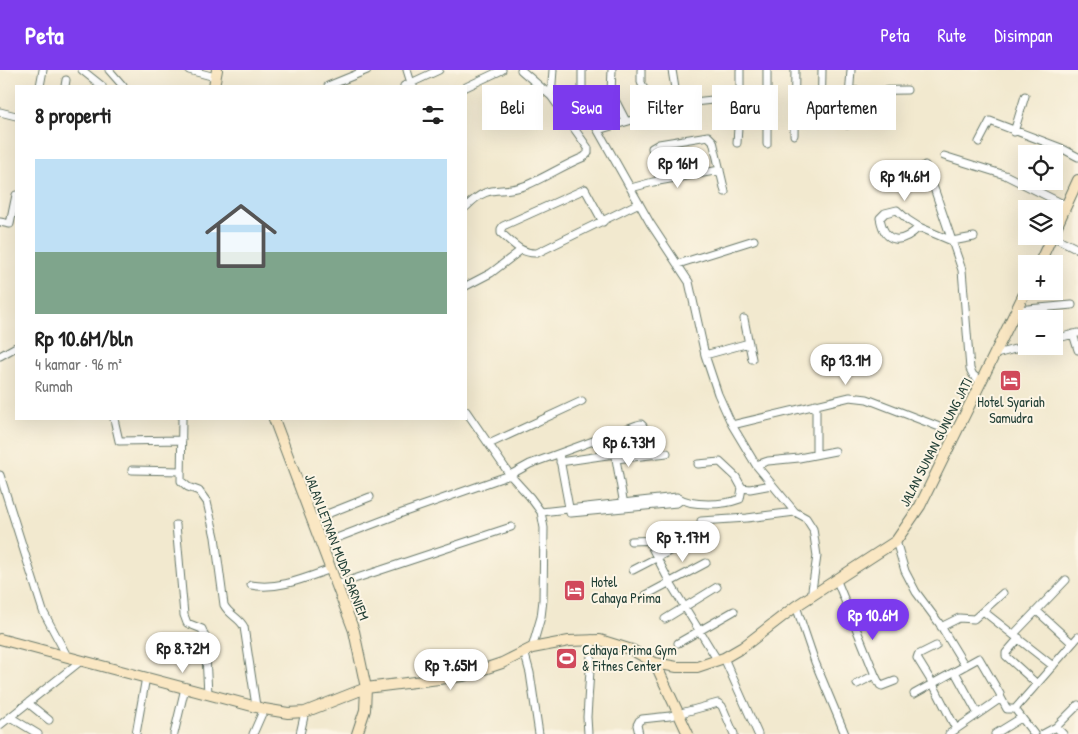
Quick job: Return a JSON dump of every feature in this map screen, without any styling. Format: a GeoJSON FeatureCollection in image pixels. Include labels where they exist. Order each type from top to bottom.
{"type":"FeatureCollection","features":[{"type":"Feature","properties":{"kind":"street"},"geometry":{"type":"LineString","coordinates":[[40,85],[43,70]]}},
{"type":"Feature","properties":{"kind":"street"},"geometry":{"type":"LineString","coordinates":[[82,70],[101,85]]}},
{"type":"Feature","properties":{"kind":"street"},"geometry":{"type":"LineString","coordinates":[[109,70],[121,85]]}},
{"type":"Feature","properties":{"kind":"street"},"geometry":{"type":"LineString","coordinates":[[189,70],[215,78]]}},
{"type":"Feature","properties":{"kind":"street"},"geometry":{"type":"LineString","coordinates":[[330,85],[366,70]]}},
{"type":"Feature","properties":{"kind":"street"},"geometry":{"type":"LineString","coordinates":[[407,70],[409,85],[439,70]]}},
{"type":"Feature","properties":{"kind":"street"},"geometry":{"type":"LineString","coordinates":[[467,87],[502,70]]}},
{"type":"Feature","properties":{"kind":"street"},"geometry":{"type":"LineString","coordinates":[[467,207],[473,200],[486,192],[516,190],[584,157],[588,153],[588,148],[551,96],[521,70]]}},
{"type":"Feature","properties":{"kind":"street"},"geometry":{"type":"LineString","coordinates":[[551,96],[553,70]]}},
{"type":"Feature","properties":{"kind":"street"},"geometry":{"type":"LineString","coordinates":[[582,70],[582,85]]}},
{"type":"Feature","properties":{"kind":"street"},"geometry":{"type":"LineString","coordinates":[[612,70],[611,92],[626,121]]}},
{"type":"Feature","properties":{"kind":"street"},"geometry":{"type":"LineString","coordinates":[[641,70],[642,85]]}},
{"type":"Feature","properties":{"kind":"street"},"geometry":{"type":"LineString","coordinates":[[672,70],[674,85]]}},
{"type":"Feature","properties":{"kind":"street"},"geometry":{"type":"LineString","coordinates":[[740,70],[740,85]]}},
{"type":"Feature","properties":{"kind":"street"},"geometry":{"type":"LineString","coordinates":[[767,70],[767,144]]}},
{"type":"Feature","properties":{"kind":"street"},"geometry":{"type":"LineString","coordinates":[[794,135],[795,70]]}},
{"type":"Feature","properties":{"kind":"street"},"geometry":{"type":"LineString","coordinates":[[822,70],[822,85]]}},
{"type":"Feature","properties":{"kind":"street"},"geometry":{"type":"LineString","coordinates":[[851,70],[851,85]]}},
{"type":"Feature","properties":{"kind":"street"},"geometry":{"type":"LineString","coordinates":[[896,90],[907,90]]}},
{"type":"Feature","properties":{"kind":"street"},"geometry":{"type":"LineString","coordinates":[[1014,132],[1025,96]]}},
{"type":"Feature","properties":{"kind":"street"},"geometry":{"type":"LineString","coordinates":[[0,112],[15,116]]}},
{"type":"Feature","properties":{"kind":"street"},"geometry":{"type":"LineString","coordinates":[[620,123],[630,120]]}},
{"type":"Feature","properties":{"kind":"street"},"geometry":{"type":"LineString","coordinates":[[979,142],[990,122],[1061,148],[1078,157]]}},
{"type":"Feature","properties":{"kind":"street"},"geometry":{"type":"LineString","coordinates":[[598,130],[650,223],[689,282],[705,356],[718,394],[732,425],[756,465],[795,512],[806,518],[813,529],[817,556],[811,597]]}},
{"type":"Feature","properties":{"kind":"street"},"geometry":{"type":"LineString","coordinates":[[737,143],[738,130]]}},
{"type":"Feature","properties":{"kind":"street"},"geometry":{"type":"LineString","coordinates":[[660,181],[652,148],[659,144],[708,136],[711,138],[725,192]]}},
{"type":"Feature","properties":{"kind":"street"},"geometry":{"type":"LineString","coordinates":[[944,156],[1005,175],[1065,205]]}},
{"type":"Feature","properties":{"kind":"street"},"geometry":{"type":"LineString","coordinates":[[925,165],[936,191],[962,270],[970,369],[973,375],[981,382]]}},
{"type":"Feature","properties":{"kind":"street"},"geometry":{"type":"LineString","coordinates":[[631,188],[720,170]]}},
{"type":"Feature","properties":{"kind":"street"},"geometry":{"type":"LineString","coordinates":[[1063,210],[1078,180]]}},
{"type":"Feature","properties":{"kind":"street"},"geometry":{"type":"LineString","coordinates":[[603,222],[585,189],[500,229],[501,233],[521,250],[528,254],[537,254],[603,222],[639,203]]}},
{"type":"Feature","properties":{"kind":"street"},"geometry":{"type":"LineString","coordinates":[[0,222],[10,224],[15,200]]}},
{"type":"Feature","properties":{"kind":"street"},"geometry":{"type":"LineString","coordinates":[[919,227],[906,237],[896,240],[888,237],[880,218],[885,213],[897,210],[919,227],[952,241],[974,237]]}},
{"type":"Feature","properties":{"kind":"street"},"geometry":{"type":"LineString","coordinates":[[678,264],[754,240]]}},
{"type":"Feature","properties":{"kind":"street"},"geometry":{"type":"LineString","coordinates":[[1063,242],[1078,250]]}},
{"type":"Feature","properties":{"kind":"street"},"geometry":{"type":"LineString","coordinates":[[467,285],[491,272],[521,250]]}},
{"type":"Feature","properties":{"kind":"street","name":"JALAN SUNAN GUNUNG JATI"},"geometry":{"type":"LineString","coordinates":[[305,712],[366,688],[463,676],[502,663],[528,650],[569,641],[592,639],[616,644],[632,650],[655,663],[687,668],[697,667],[721,659],[743,646],[796,606],[896,541],[920,506],[1022,300]]}},
{"type":"Feature","properties":{"kind":"street"},"geometry":{"type":"LineString","coordinates":[[1017,310],[1072,305]]}},
{"type":"Feature","properties":{"kind":"street"},"geometry":{"type":"LineString","coordinates":[[744,319],[752,359]]}},
{"type":"Feature","properties":{"kind":"street"},"geometry":{"type":"LineString","coordinates":[[1063,337],[1076,334],[1078,350]]}},
{"type":"Feature","properties":{"kind":"street"},"geometry":{"type":"LineString","coordinates":[[705,356],[749,343]]}},
{"type":"Feature","properties":{"kind":"street"},"geometry":{"type":"LineString","coordinates":[[0,356],[15,347]]}},
{"type":"Feature","properties":{"kind":"street"},"geometry":{"type":"LineString","coordinates":[[996,354],[1018,348]]}},
{"type":"Feature","properties":{"kind":"street"},"geometry":{"type":"LineString","coordinates":[[732,425],[845,397],[867,399],[955,434]]}},
{"type":"Feature","properties":{"kind":"street"},"geometry":{"type":"LineString","coordinates":[[489,444],[582,401]]}},
{"type":"Feature","properties":{"kind":"street"},"geometry":{"type":"LineString","coordinates":[[816,404],[816,454]]}},
{"type":"Feature","properties":{"kind":"street"},"geometry":{"type":"LineString","coordinates":[[467,412],[510,475],[541,512],[544,528],[543,600],[541,617],[528,650],[539,734]]}},
{"type":"Feature","properties":{"kind":"street"},"geometry":{"type":"LineString","coordinates":[[114,420],[118,441],[182,440]]}},
{"type":"Feature","properties":{"kind":"street"},"geometry":{"type":"LineString","coordinates":[[182,420],[181,481],[184,485],[199,491],[206,502],[215,537],[224,605],[227,610],[242,622],[244,627],[260,707],[254,734]]}},
{"type":"Feature","properties":{"kind":"street","name":"JALAN LETNAN MUDA SARNIEM"},"geometry":{"type":"LineString","coordinates":[[274,420],[354,631],[366,688],[366,710],[357,734]]}},
{"type":"Feature","properties":{"kind":"street"},"geometry":{"type":"LineString","coordinates":[[559,458],[606,436],[641,424],[654,454]]}},
{"type":"Feature","properties":{"kind":"street"},"geometry":{"type":"LineString","coordinates":[[606,436],[615,456],[624,505]]}},
{"type":"Feature","properties":{"kind":"street"},"geometry":{"type":"LineString","coordinates":[[756,465],[768,461],[835,451]]}},
{"type":"Feature","properties":{"kind":"street"},"geometry":{"type":"LineString","coordinates":[[321,544],[510,475],[530,464],[559,458],[667,453]]}},
{"type":"Feature","properties":{"kind":"street"},"geometry":{"type":"LineString","coordinates":[[559,458],[568,510]]}},
{"type":"Feature","properties":{"kind":"street"},"geometry":{"type":"LineString","coordinates":[[541,512],[624,505],[677,503],[681,500],[696,504],[740,499],[742,488],[736,477],[720,462],[698,464]]}},
{"type":"Feature","properties":{"kind":"street"},"geometry":{"type":"LineString","coordinates":[[132,470],[181,471]]}},
{"type":"Feature","properties":{"kind":"street"},"geometry":{"type":"LineString","coordinates":[[0,475],[43,612],[67,656]]}},
{"type":"Feature","properties":{"kind":"street"},"geometry":{"type":"LineString","coordinates":[[742,488],[750,489],[772,485]]}},
{"type":"Feature","properties":{"kind":"street"},"geometry":{"type":"LineString","coordinates":[[312,520],[370,497]]}},
{"type":"Feature","properties":{"kind":"street"},"geometry":{"type":"LineString","coordinates":[[701,522],[795,512]]}},
{"type":"Feature","properties":{"kind":"street"},"geometry":{"type":"LineString","coordinates":[[176,525],[184,615],[187,622],[202,629],[205,636],[208,694]]}},
{"type":"Feature","properties":{"kind":"street"},"geometry":{"type":"LineString","coordinates":[[336,585],[511,527]]}},
{"type":"Feature","properties":{"kind":"street"},"geometry":{"type":"LineString","coordinates":[[631,540],[690,538],[691,540],[633,570]]}},
{"type":"Feature","properties":{"kind":"street"},"geometry":{"type":"LineString","coordinates":[[648,540],[670,583],[700,631],[721,659],[758,734]]}},
{"type":"Feature","properties":{"kind":"street"},"geometry":{"type":"LineString","coordinates":[[896,541],[905,571],[916,592],[941,627],[965,666]]}},
{"type":"Feature","properties":{"kind":"street"},"geometry":{"type":"LineString","coordinates":[[646,595],[706,563]]}},
{"type":"Feature","properties":{"kind":"street"},"geometry":{"type":"LineString","coordinates":[[251,585],[270,587],[331,569]]}},
{"type":"Feature","properties":{"kind":"street"},"geometry":{"type":"LineString","coordinates":[[1037,684],[1006,654],[1016,636],[1066,580]]}},
{"type":"Feature","properties":{"kind":"street"},"geometry":{"type":"LineString","coordinates":[[837,581],[880,685],[895,681]]}},
{"type":"Feature","properties":{"kind":"street"},"geometry":{"type":"LineString","coordinates":[[664,619],[717,587]]}},
{"type":"Feature","properties":{"kind":"street"},"geometry":{"type":"LineString","coordinates":[[941,627],[959,618],[974,619],[1003,593]]}},
{"type":"Feature","properties":{"kind":"street"},"geometry":{"type":"LineString","coordinates":[[796,606],[815,662],[845,734]]}},
{"type":"Feature","properties":{"kind":"street"},"geometry":{"type":"LineString","coordinates":[[678,643],[734,611]]}},
{"type":"Feature","properties":{"kind":"street"},"geometry":{"type":"LineString","coordinates":[[983,611],[1053,666]]}},
{"type":"Feature","properties":{"kind":"street"},"geometry":{"type":"LineString","coordinates":[[1037,611],[1072,643]]}},
{"type":"Feature","properties":{"kind":"street"},"geometry":{"type":"LineString","coordinates":[[1015,710],[1078,637]]}},
{"type":"Feature","properties":{"kind":"street"},"geometry":{"type":"LineString","coordinates":[[0,639],[260,707],[288,713],[305,712],[300,734]]}},
{"type":"Feature","properties":{"kind":"street"},"geometry":{"type":"LineString","coordinates":[[588,734],[592,639]]}},
{"type":"Feature","properties":{"kind":"street"},"geometry":{"type":"LineString","coordinates":[[936,646],[918,655],[917,658],[933,684],[956,729]]}},
{"type":"Feature","properties":{"kind":"street"},"geometry":{"type":"LineString","coordinates":[[914,694],[979,658],[1007,709],[1015,710],[1034,734]]}},
{"type":"Feature","properties":{"kind":"street"},"geometry":{"type":"LineString","coordinates":[[0,725],[82,660]]}},
{"type":"Feature","properties":{"kind":"street"},"geometry":{"type":"LineString","coordinates":[[655,663],[688,734]]}},
{"type":"Feature","properties":{"kind":"street"},"geometry":{"type":"LineString","coordinates":[[955,672],[978,714]]}},
{"type":"Feature","properties":{"kind":"street"},"geometry":{"type":"LineString","coordinates":[[857,684],[875,676]]}},
{"type":"Feature","properties":{"kind":"street"},"geometry":{"type":"LineString","coordinates":[[136,734],[146,677]]}},
{"type":"Feature","properties":{"kind":"street"},"geometry":{"type":"LineString","coordinates":[[174,734],[185,688]]}},
{"type":"Feature","properties":{"kind":"street"},"geometry":{"type":"LineString","coordinates":[[949,734],[1001,698]]}},
{"type":"Feature","properties":{"kind":"street"},"geometry":{"type":"LineString","coordinates":[[28,703],[49,720]]}},
{"type":"Feature","properties":{"kind":"street"},"geometry":{"type":"LineString","coordinates":[[640,734],[638,725],[642,719],[678,715],[718,703],[734,734]]}},
{"type":"Feature","properties":{"kind":"street"},"geometry":{"type":"LineString","coordinates":[[1043,734],[1056,727],[1078,705]]}},
{"type":"Feature","properties":{"kind":"street"},"geometry":{"type":"LineString","coordinates":[[10,717],[38,734]]}},
{"type":"Feature","properties":{"kind":"street"},"geometry":{"type":"LineString","coordinates":[[996,734],[1021,718]]}},
{"type":"Feature","properties":{"kind":"street"},"geometry":{"type":"LineString","coordinates":[[1056,727],[1063,734]]}},
{"type":"Feature","properties":{"kind":"place","name":"Hotel Syariah Samudra"},"geometry":{"type":"Point","coordinates":[1011,380]}},
{"type":"Feature","properties":{"kind":"place","name":"Hotel Cahaya Prima"},"geometry":{"type":"Point","coordinates":[575,590]}},
{"type":"Feature","properties":{"kind":"place","name":"Cahaya Prima Gym & Fitnes Center"},"geometry":{"type":"Point","coordinates":[566,658]}}]}
